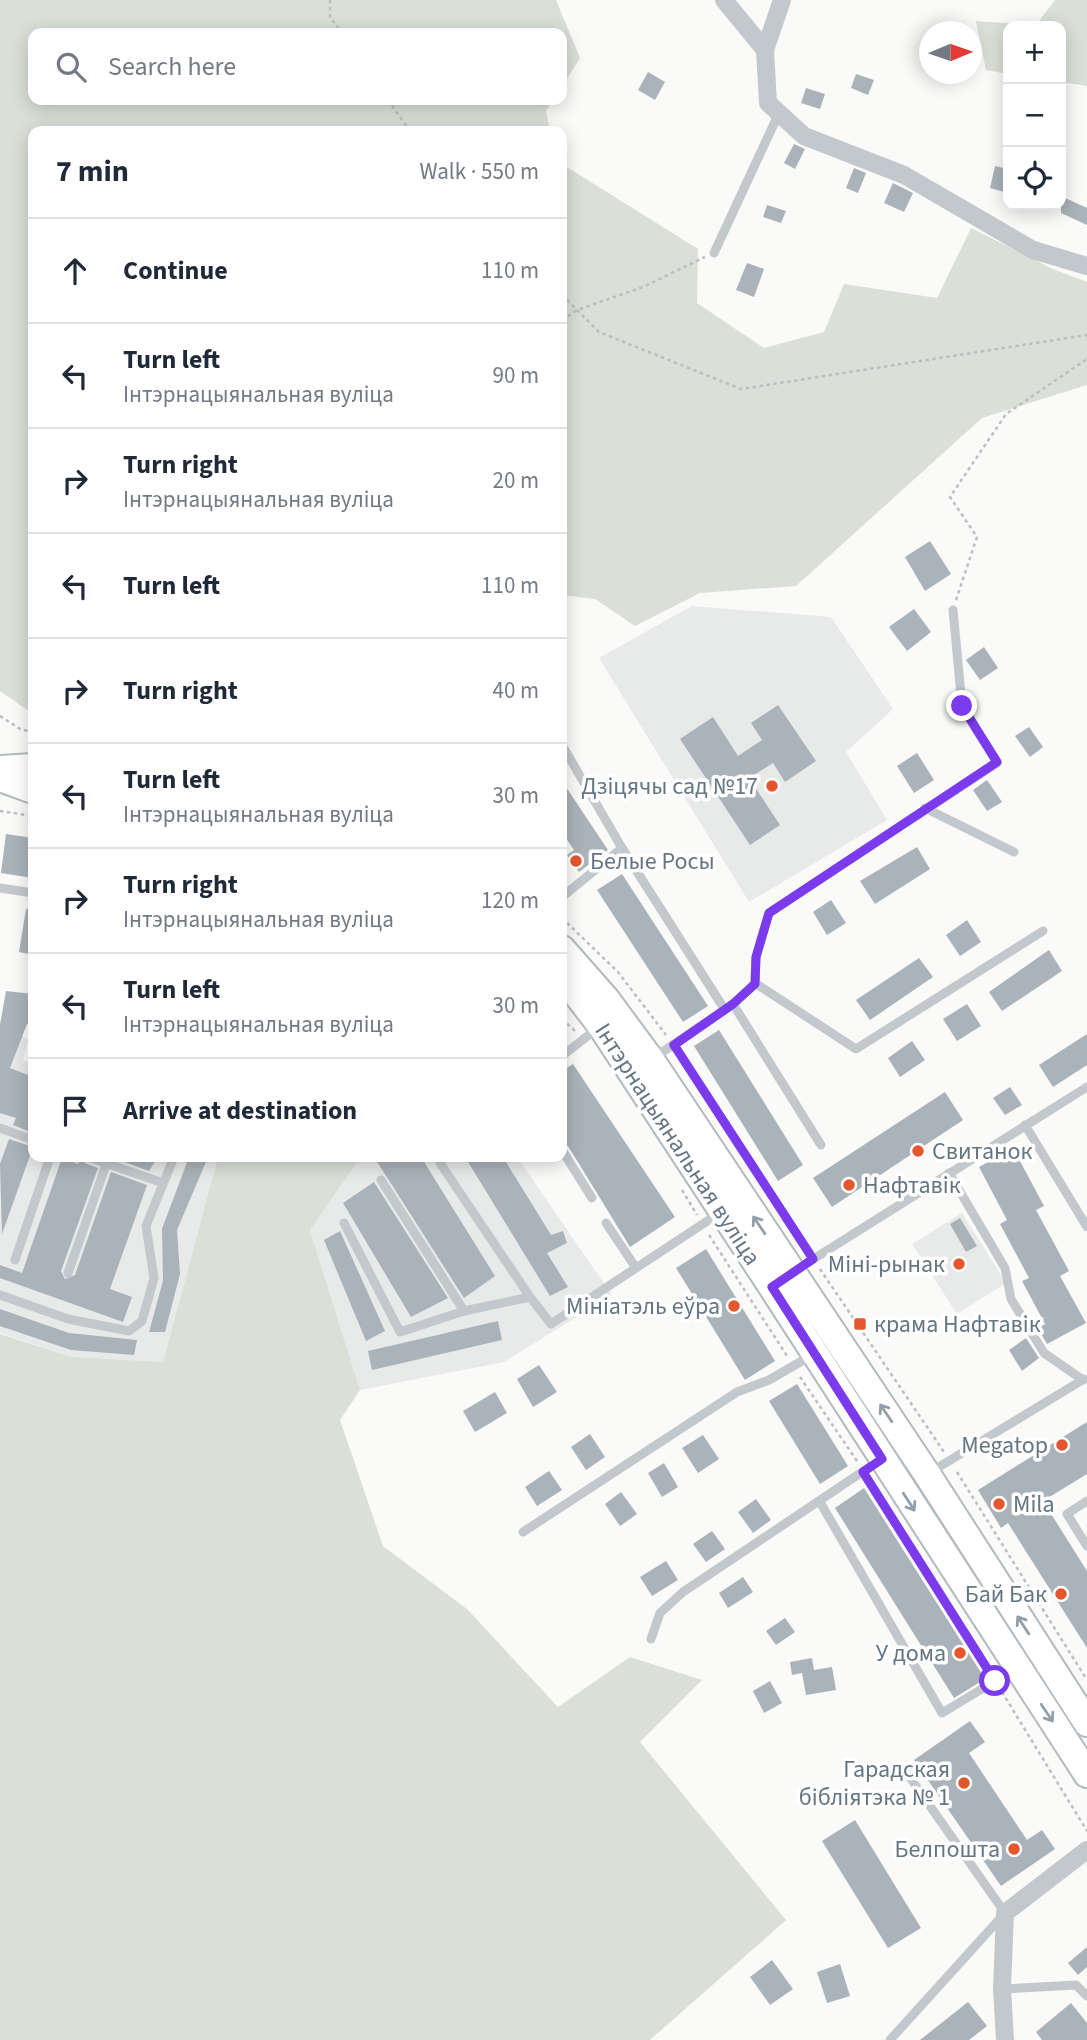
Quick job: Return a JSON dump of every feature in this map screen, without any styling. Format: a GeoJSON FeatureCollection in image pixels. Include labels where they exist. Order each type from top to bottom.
{"type":"FeatureCollection","features":[{"type":"Feature","properties":{"kind":"main road"},"geometry":{"type":"LineString","coordinates":[[0,779],[28,769]]}},
{"type":"Feature","properties":{"kind":"main road"},"geometry":{"type":"LineString","coordinates":[[0,779],[28,788]]}},
{"type":"Feature","properties":{"kind":"main road","name":"Інтэрнацыянальная вуліца"},"geometry":{"type":"LineString","coordinates":[[567,955],[606,999],[651,1060],[792,1273],[938,1467],[1087,1723]]}},
{"type":"Feature","properties":{"kind":"main road","name":"Інтэрнацыянальная вуліца"},"geometry":{"type":"LineString","coordinates":[[567,985],[592,1033],[712,1218],[792,1273],[803,1360],[1006,1674],[1087,1774]]}},
{"type":"Feature","properties":{"kind":"street"},"geometry":{"type":"LineString","coordinates":[[724,0],[765,50]]}},
{"type":"Feature","properties":{"kind":"street"},"geometry":{"type":"LineString","coordinates":[[782,0],[765,50],[768,103],[804,136],[904,175],[1033,250],[1087,266]]}},
{"type":"Feature","properties":{"kind":"street"},"geometry":{"type":"LineString","coordinates":[[1005,2040],[1002,1989],[1005,1913],[1087,1850]]}},
{"type":"Feature","properties":{"kind":"lane"},"geometry":{"type":"LineString","coordinates":[[714,253],[779,113]]}},
{"type":"Feature","properties":{"kind":"lane"},"geometry":{"type":"LineString","coordinates":[[651,1060],[729,1007],[755,984],[756,957],[769,913],[997,762],[962,706],[953,610]]}},
{"type":"Feature","properties":{"kind":"lane"},"geometry":{"type":"LineString","coordinates":[[567,754],[622,848],[821,1145]]}},
{"type":"Feature","properties":{"kind":"lane"},"geometry":{"type":"LineString","coordinates":[[925,808],[1014,852]]}},
{"type":"Feature","properties":{"kind":"lane"},"geometry":{"type":"LineString","coordinates":[[567,893],[622,848]]}},
{"type":"Feature","properties":{"kind":"lane"},"geometry":{"type":"LineString","coordinates":[[0,888],[28,892]]}},
{"type":"Feature","properties":{"kind":"lane"},"geometry":{"type":"LineString","coordinates":[[755,984],[856,1049],[1043,931]]}},
{"type":"Feature","properties":{"kind":"lane"},"geometry":{"type":"LineString","coordinates":[[567,1052],[592,1033]]}},
{"type":"Feature","properties":{"kind":"lane"},"geometry":{"type":"LineString","coordinates":[[792,1273],[1087,1087]]}},
{"type":"Feature","properties":{"kind":"lane"},"geometry":{"type":"LineString","coordinates":[[1025,1125],[1087,1227]]}},
{"type":"Feature","properties":{"kind":"lane"},"geometry":{"type":"LineString","coordinates":[[0,1141],[2,1129],[28,1138]]}},
{"type":"Feature","properties":{"kind":"lane"},"geometry":{"type":"LineString","coordinates":[[567,1158],[592,1198]]}},
{"type":"Feature","properties":{"kind":"lane"},"geometry":{"type":"LineString","coordinates":[[15,1260],[49,1162]]}},
{"type":"Feature","properties":{"kind":"lane"},"geometry":{"type":"LineString","coordinates":[[68,1273],[107,1162],[163,1183]]}},
{"type":"Feature","properties":{"kind":"lane"},"geometry":{"type":"LineString","coordinates":[[0,1295],[68,1319],[129,1331],[142,1321],[154,1278],[146,1226],[172,1162]]}},
{"type":"Feature","properties":{"kind":"lane"},"geometry":{"type":"LineString","coordinates":[[440,1163],[551,1324],[712,1218]]}},
{"type":"Feature","properties":{"kind":"lane"},"geometry":{"type":"LineString","coordinates":[[938,1467],[1085,1379],[1044,1353],[1011,1299],[1005,1268],[948,1173]]}},
{"type":"Feature","properties":{"kind":"lane"},"geometry":{"type":"LineString","coordinates":[[381,1180],[464,1311]]}},
{"type":"Feature","properties":{"kind":"lane"},"geometry":{"type":"LineString","coordinates":[[344,1223],[400,1332],[464,1311],[530,1297]]}},
{"type":"Feature","properties":{"kind":"lane"},"geometry":{"type":"LineString","coordinates":[[606,1223],[636,1268]]}},
{"type":"Feature","properties":{"kind":"lane"},"geometry":{"type":"LineString","coordinates":[[523,1532],[737,1392],[769,1380],[803,1360]]}},
{"type":"Feature","properties":{"kind":"lane"},"geometry":{"type":"LineString","coordinates":[[651,1639],[660,1614],[683,1592],[873,1465]]}},
{"type":"Feature","properties":{"kind":"lane"},"geometry":{"type":"LineString","coordinates":[[1087,1501],[1067,1514],[1087,1546]]}},
{"type":"Feature","properties":{"kind":"lane"},"geometry":{"type":"LineString","coordinates":[[820,1502],[942,1713],[1006,1674]]}},
{"type":"Feature","properties":{"kind":"lane"},"geometry":{"type":"LineString","coordinates":[[890,2040],[1005,1913],[904,1769]]}},
{"type":"Feature","properties":{"kind":"lane"},"geometry":{"type":"LineString","coordinates":[[1002,1989],[1076,1985],[1087,1996]]}},
{"type":"Feature","properties":{"kind":"path"},"geometry":{"type":"LineString","coordinates":[[330,0],[330,17],[338,28]]}},
{"type":"Feature","properties":{"kind":"path"},"geometry":{"type":"LineString","coordinates":[[392,105],[406,126]]}},
{"type":"Feature","properties":{"kind":"path"},"geometry":{"type":"LineString","coordinates":[[567,317],[577,310],[643,287],[714,253]]}},
{"type":"Feature","properties":{"kind":"path"},"geometry":{"type":"LineString","coordinates":[[567,300],[599,332],[741,388],[1087,335]]}},
{"type":"Feature","properties":{"kind":"path"},"geometry":{"type":"LineString","coordinates":[[953,610],[977,537],[950,497],[1006,414],[1087,359]]}},
{"type":"Feature","properties":{"kind":"path"},"geometry":{"type":"LineString","coordinates":[[0,716],[20,729],[28,731]]}},
{"type":"Feature","properties":{"kind":"path"},"geometry":{"type":"LineString","coordinates":[[0,811],[28,815]]}},
{"type":"Feature","properties":{"kind":"path"},"geometry":{"type":"LineString","coordinates":[[567,923],[618,972],[674,1045],[792,1273],[938,1467],[1087,1681]]}},
{"type":"Feature","properties":{"kind":"path"},"geometry":{"type":"LineString","coordinates":[[567,1021],[592,1033]]}},
{"type":"Feature","properties":{"kind":"path"},"geometry":{"type":"LineString","coordinates":[[675,1180],[712,1218],[1006,1674],[1087,1831]]}},
{"type":"Feature","properties":{"kind":"shaded area"},"geometry":{"type":"Polygon","coordinates":[[[0,0],[556,0],[580,58],[567,79],[567,28],[28,28],[28,105],[550,105],[546,111],[549,126],[28,126],[28,711],[0,691],[0,0]]]}},
{"type":"Feature","properties":{"kind":"shaded area"},"geometry":{"type":"Polygon","coordinates":[[[1055,0],[1087,0],[1087,86],[1066,83],[1066,21],[1039,21],[1055,0]]]}},
{"type":"Feature","properties":{"kind":"shaded area"},"geometry":{"type":"Polygon","coordinates":[[[982,21],[1003,23],[1003,73],[986,70],[982,50],[982,21]]]}},
{"type":"Feature","properties":{"kind":"shaded area"},"geometry":{"type":"Polygon","coordinates":[[[567,167],[698,249],[697,303],[764,348],[824,332],[844,284],[937,298],[971,228],[1053,269],[1087,282],[1087,385],[982,418],[796,586],[700,593],[635,626],[595,599],[567,596],[567,167]]]}},
{"type":"Feature","properties":{"kind":"shaded area","name":"Дзіцячы сад №17"},"geometry":{"type":"Polygon","coordinates":[[[692,606],[831,617],[893,709],[846,752],[887,820],[749,902],[599,658],[692,606]]]}},
{"type":"Feature","properties":{"kind":"shaded area"},"geometry":{"type":"Polygon","coordinates":[[[0,1021],[28,1040],[23,1060],[28,1062],[28,1162],[217,1162],[163,1362],[72,1357],[0,1333],[0,1021]]]}},
{"type":"Feature","properties":{"kind":"shaded area"},"geometry":{"type":"Polygon","coordinates":[[[217,1162],[358,1162],[310,1230],[360,1390],[340,1420],[383,1546],[467,1609],[558,1707],[630,1657],[702,1680],[640,1742],[786,1920],[650,2040],[0,2040],[0,1334],[72,1357],[163,1362],[217,1162]]]}},
{"type":"Feature","properties":{"kind":"shaded area"},"geometry":{"type":"Polygon","coordinates":[[[358,1162],[520,1162],[612,1295],[504,1362],[360,1390],[310,1230],[358,1162]]]}},
{"type":"Feature","properties":{"kind":"shaded area","name":"Міні-рынак"},"geometry":{"type":"Polygon","coordinates":[[[962,1213],[1006,1283],[957,1314],[912,1244],[962,1213]]]}},
{"type":"Feature","properties":{"kind":"building"},"geometry":{"type":"Polygon","coordinates":[[[648,72],[665,82],[655,100],[638,90],[648,72]]]}},
{"type":"Feature","properties":{"kind":"building"},"geometry":{"type":"Polygon","coordinates":[[[856,74],[874,80],[868,95],[851,88],[856,74]]]}},
{"type":"Feature","properties":{"kind":"building"},"geometry":{"type":"Polygon","coordinates":[[[806,88],[825,94],[820,109],[801,103],[806,88]]]}},
{"type":"Feature","properties":{"kind":"building"},"geometry":{"type":"Polygon","coordinates":[[[794,144],[805,149],[795,169],[784,163],[794,144]]]}},
{"type":"Feature","properties":{"kind":"building"},"geometry":{"type":"Polygon","coordinates":[[[995,166],[1003,168],[1003,192],[990,188],[995,166]]]}},
{"type":"Feature","properties":{"kind":"building"},"geometry":{"type":"Polygon","coordinates":[[[854,168],[866,173],[858,193],[846,188],[854,168]]]}},
{"type":"Feature","properties":{"kind":"building"},"geometry":{"type":"Polygon","coordinates":[[[893,183],[913,193],[904,212],[884,203],[893,183]]]}},
{"type":"Feature","properties":{"kind":"building"},"geometry":{"type":"Polygon","coordinates":[[[1066,198],[1087,208],[1087,225],[1061,213],[1061,210],[1066,210],[1066,198]]]}},
{"type":"Feature","properties":{"kind":"building"},"geometry":{"type":"Polygon","coordinates":[[[767,205],[786,211],[781,223],[763,217],[767,205]]]}},
{"type":"Feature","properties":{"kind":"building"},"geometry":{"type":"Polygon","coordinates":[[[747,263],[764,269],[754,297],[736,290],[747,263]]]}},
{"type":"Feature","properties":{"kind":"building"},"geometry":{"type":"Polygon","coordinates":[[[930,541],[951,574],[925,591],[905,557],[930,541]]]}},
{"type":"Feature","properties":{"kind":"building"},"geometry":{"type":"Polygon","coordinates":[[[914,609],[931,632],[907,651],[889,627],[914,609]]]}},
{"type":"Feature","properties":{"kind":"building"},"geometry":{"type":"Polygon","coordinates":[[[984,647],[998,668],[980,680],[966,660],[984,647]]]}},
{"type":"Feature","properties":{"kind":"building"},"geometry":{"type":"Polygon","coordinates":[[[778,705],[816,761],[785,782],[773,763],[749,778],[780,825],[750,845],[680,739],[713,717],[738,756],[762,740],[751,723],[778,705]]]}},
{"type":"Feature","properties":{"kind":"building"},"geometry":{"type":"Polygon","coordinates":[[[1029,727],[1043,747],[1030,757],[1015,736],[1029,727]]]}},
{"type":"Feature","properties":{"kind":"building"},"geometry":{"type":"Polygon","coordinates":[[[917,753],[934,780],[914,793],[897,766],[917,753]]]}},
{"type":"Feature","properties":{"kind":"building"},"geometry":{"type":"Polygon","coordinates":[[[987,780],[1002,802],[987,811],[973,790],[987,780]]]}},
{"type":"Feature","properties":{"kind":"building"},"geometry":{"type":"Polygon","coordinates":[[[567,788],[608,850],[579,872],[567,855],[574,850],[567,840],[567,788]]]}},
{"type":"Feature","properties":{"kind":"building"},"geometry":{"type":"Polygon","coordinates":[[[6,834],[28,837],[28,877],[1,873],[6,834]]]}},
{"type":"Feature","properties":{"kind":"building"},"geometry":{"type":"Polygon","coordinates":[[[917,847],[930,869],[875,904],[860,881],[917,847]]]}},
{"type":"Feature","properties":{"kind":"building"},"geometry":{"type":"Polygon","coordinates":[[[622,874],[708,1006],[683,1022],[597,890],[622,874]]]}},
{"type":"Feature","properties":{"kind":"building"},"geometry":{"type":"Polygon","coordinates":[[[831,900],[846,923],[827,935],[813,912],[831,900]]]}},
{"type":"Feature","properties":{"kind":"building"},"geometry":{"type":"Polygon","coordinates":[[[26,909],[28,909],[28,954],[19,952],[26,909]]]}},
{"type":"Feature","properties":{"kind":"building"},"geometry":{"type":"Polygon","coordinates":[[[967,920],[981,942],[960,956],[946,935],[967,920]]]}},
{"type":"Feature","properties":{"kind":"building"},"geometry":{"type":"Polygon","coordinates":[[[1049,950],[1062,971],[1002,1011],[989,992],[1049,950]]]}},
{"type":"Feature","properties":{"kind":"building"},"geometry":{"type":"Polygon","coordinates":[[[919,958],[933,977],[870,1020],[856,1000],[919,958]]]}},
{"type":"Feature","properties":{"kind":"building"},"geometry":{"type":"Polygon","coordinates":[[[6,991],[28,993],[28,1024],[10,1068],[28,1075],[28,1131],[13,1125],[16,1118],[0,1113],[0,1025],[6,991]]]}},
{"type":"Feature","properties":{"kind":"building"},"geometry":{"type":"Polygon","coordinates":[[[967,1004],[981,1026],[957,1041],[943,1019],[967,1004]]]}},
{"type":"Feature","properties":{"kind":"building"},"geometry":{"type":"Polygon","coordinates":[[[719,1030],[803,1165],[778,1181],[694,1046],[719,1030]]]}},
{"type":"Feature","properties":{"kind":"building"},"geometry":{"type":"Polygon","coordinates":[[[1087,1034],[1087,1065],[1053,1087],[1039,1065],[1087,1034]]]}},
{"type":"Feature","properties":{"kind":"building"},"geometry":{"type":"Polygon","coordinates":[[[912,1041],[925,1060],[900,1077],[888,1058],[912,1041]]]}},
{"type":"Feature","properties":{"kind":"building"},"geometry":{"type":"Polygon","coordinates":[[[573,1064],[675,1217],[630,1247],[567,1146],[567,1068],[573,1064]]]}},
{"type":"Feature","properties":{"kind":"building"},"geometry":{"type":"Polygon","coordinates":[[[1010,1087],[1022,1105],[1005,1115],[993,1098],[1010,1087]]]}},
{"type":"Feature","properties":{"kind":"building"},"geometry":{"type":"Polygon","coordinates":[[[945,1092],[963,1120],[832,1207],[813,1178],[945,1092]]]}},
{"type":"Feature","properties":{"kind":"building"},"geometry":{"type":"Polygon","coordinates":[[[9,1139],[28,1145],[28,1161],[2,1234],[0,1164],[9,1139]]]}},
{"type":"Feature","properties":{"kind":"building"},"geometry":{"type":"Polygon","coordinates":[[[1013,1148],[1044,1206],[1036,1210],[1069,1271],[1060,1276],[1086,1323],[1047,1344],[1038,1329],[1045,1324],[1022,1281],[1029,1278],[1000,1224],[1007,1220],[979,1167],[1013,1148]]]}},
{"type":"Feature","properties":{"kind":"building"},"geometry":{"type":"Polygon","coordinates":[[[61,1162],[84,1162],[98,1168],[61,1271],[65,1279],[75,1275],[111,1172],[147,1185],[110,1289],[132,1297],[123,1322],[0,1278],[0,1265],[22,1273],[61,1162]]]}},
{"type":"Feature","properties":{"kind":"building"},"geometry":{"type":"Polygon","coordinates":[[[125,1162],[155,1162],[149,1171],[125,1162]]]}},
{"type":"Feature","properties":{"kind":"building"},"geometry":{"type":"Polygon","coordinates":[[[187,1162],[206,1162],[177,1230],[180,1274],[165,1332],[149,1332],[163,1281],[162,1229],[187,1162]]]}},
{"type":"Feature","properties":{"kind":"building"},"geometry":{"type":"Polygon","coordinates":[[[377,1162],[424,1162],[495,1276],[464,1298],[377,1162]]]}},
{"type":"Feature","properties":{"kind":"building"},"geometry":{"type":"Polygon","coordinates":[[[468,1162],[506,1162],[551,1235],[563,1231],[567,1243],[547,1253],[568,1287],[550,1296],[468,1162]]]}},
{"type":"Feature","properties":{"kind":"building"},"geometry":{"type":"Polygon","coordinates":[[[374,1182],[448,1298],[411,1317],[343,1203],[374,1182]]]}},
{"type":"Feature","properties":{"kind":"building"},"geometry":{"type":"Polygon","coordinates":[[[960,1218],[977,1246],[966,1252],[950,1224],[960,1218]]]}},
{"type":"Feature","properties":{"kind":"building"},"geometry":{"type":"Polygon","coordinates":[[[340,1231],[385,1331],[366,1341],[324,1240],[340,1231]]]}},
{"type":"Feature","properties":{"kind":"building"},"geometry":{"type":"Polygon","coordinates":[[[706,1249],[775,1361],[745,1380],[676,1268],[706,1249]]]}},
{"type":"Feature","properties":{"kind":"building"},"geometry":{"type":"Polygon","coordinates":[[[0,1309],[69,1333],[137,1340],[134,1355],[71,1350],[0,1326],[0,1309]]]}},
{"type":"Feature","properties":{"kind":"building"},"geometry":{"type":"Polygon","coordinates":[[[498,1321],[502,1340],[372,1370],[368,1351],[498,1321]]]}},
{"type":"Feature","properties":{"kind":"building"},"geometry":{"type":"Polygon","coordinates":[[[1026,1338],[1039,1358],[1022,1371],[1009,1350],[1026,1338]]]}},
{"type":"Feature","properties":{"kind":"building"},"geometry":{"type":"Polygon","coordinates":[[[539,1365],[557,1392],[533,1407],[517,1379],[539,1365]]]}},
{"type":"Feature","properties":{"kind":"building"},"geometry":{"type":"Polygon","coordinates":[[[797,1384],[848,1466],[820,1484],[769,1401],[797,1384]]]}},
{"type":"Feature","properties":{"kind":"building"},"geometry":{"type":"Polygon","coordinates":[[[495,1392],[507,1413],[475,1432],[463,1411],[495,1392]]]}},
{"type":"Feature","properties":{"kind":"building"},"geometry":{"type":"Polygon","coordinates":[[[1087,1422],[1087,1474],[1043,1501],[1087,1571],[1087,1648],[1008,1523],[1001,1528],[978,1490],[1087,1422]]]}},
{"type":"Feature","properties":{"kind":"building"},"geometry":{"type":"Polygon","coordinates":[[[590,1434],[605,1457],[586,1470],[571,1447],[590,1434]]]}},
{"type":"Feature","properties":{"kind":"building"},"geometry":{"type":"Polygon","coordinates":[[[703,1435],[719,1459],[698,1473],[682,1448],[703,1435]]]}},
{"type":"Feature","properties":{"kind":"building"},"geometry":{"type":"Polygon","coordinates":[[[664,1463],[678,1487],[662,1497],[648,1473],[664,1463]]]}},
{"type":"Feature","properties":{"kind":"building"},"geometry":{"type":"Polygon","coordinates":[[[549,1471],[562,1490],[537,1506],[525,1487],[549,1471]]]}},
{"type":"Feature","properties":{"kind":"building"},"geometry":{"type":"Polygon","coordinates":[[[864,1488],[985,1679],[954,1698],[835,1508],[864,1488]]]}},
{"type":"Feature","properties":{"kind":"building"},"geometry":{"type":"Polygon","coordinates":[[[621,1492],[637,1514],[620,1526],[605,1504],[621,1492]]]}},
{"type":"Feature","properties":{"kind":"building"},"geometry":{"type":"Polygon","coordinates":[[[756,1499],[771,1520],[753,1533],[738,1512],[756,1499]]]}},
{"type":"Feature","properties":{"kind":"building"},"geometry":{"type":"Polygon","coordinates":[[[712,1531],[725,1549],[706,1562],[693,1544],[712,1531]]]}},
{"type":"Feature","properties":{"kind":"building"},"geometry":{"type":"Polygon","coordinates":[[[666,1561],[678,1580],[652,1596],[640,1577],[666,1561]]]}},
{"type":"Feature","properties":{"kind":"building"},"geometry":{"type":"Polygon","coordinates":[[[743,1577],[753,1592],[728,1608],[719,1593],[743,1577]]]}},
{"type":"Feature","properties":{"kind":"building"},"geometry":{"type":"Polygon","coordinates":[[[785,1618],[795,1632],[776,1645],[766,1631],[785,1618]]]}},
{"type":"Feature","properties":{"kind":"building"},"geometry":{"type":"Polygon","coordinates":[[[812,1658],[814,1670],[832,1667],[836,1690],[806,1695],[802,1673],[792,1675],[790,1662],[812,1658]]]}},
{"type":"Feature","properties":{"kind":"building"},"geometry":{"type":"Polygon","coordinates":[[[770,1681],[782,1703],[764,1713],[753,1691],[770,1681]]]}},
{"type":"Feature","properties":{"kind":"building"},"geometry":{"type":"Polygon","coordinates":[[[970,1721],[985,1742],[969,1753],[1027,1840],[1042,1830],[1055,1849],[1001,1886],[914,1760],[970,1721]]]}},
{"type":"Feature","properties":{"kind":"building"},"geometry":{"type":"Polygon","coordinates":[[[855,1820],[921,1928],[888,1948],[822,1841],[855,1820]]]}},
{"type":"Feature","properties":{"kind":"building"},"geometry":{"type":"Polygon","coordinates":[[[1087,1947],[1087,1967],[1078,1975],[1068,1963],[1087,1947]]]}},
{"type":"Feature","properties":{"kind":"building"},"geometry":{"type":"Polygon","coordinates":[[[772,1960],[793,1989],[770,2005],[750,1977],[772,1960]]]}},
{"type":"Feature","properties":{"kind":"building"},"geometry":{"type":"Polygon","coordinates":[[[840,1964],[850,1996],[827,2003],[817,1972],[840,1964]]]}},
{"type":"Feature","properties":{"kind":"building"},"geometry":{"type":"Polygon","coordinates":[[[968,2002],[987,2026],[969,2040],[920,2040],[968,2002]]]}},
{"type":"Feature","properties":{"kind":"building"},"geometry":{"type":"Polygon","coordinates":[[[1071,2003],[1087,2023],[1087,2040],[1042,2040],[1036,2032],[1071,2003]]]}},
{"type":"Feature","properties":{"kind":"place","name":"Дзіцячы сад №17"},"geometry":{"type":"Point","coordinates":[772,786]}},
{"type":"Feature","properties":{"kind":"place","name":"Белые Росы"},"geometry":{"type":"Point","coordinates":[576,861]}},
{"type":"Feature","properties":{"kind":"place","name":"Свитанок"},"geometry":{"type":"Point","coordinates":[918,1151]}},
{"type":"Feature","properties":{"kind":"place","name":"Нафтавік"},"geometry":{"type":"Point","coordinates":[849,1185]}},
{"type":"Feature","properties":{"kind":"place","name":"Міні-рынак"},"geometry":{"type":"Point","coordinates":[959,1264]}},
{"type":"Feature","properties":{"kind":"place","name":"Мініатэль еўра"},"geometry":{"type":"Point","coordinates":[734,1306]}},
{"type":"Feature","properties":{"kind":"place","name":"крама Нафтавік"},"geometry":{"type":"Point","coordinates":[860,1324]}},
{"type":"Feature","properties":{"kind":"place","name":"Megatop"},"geometry":{"type":"Point","coordinates":[1062,1445]}},
{"type":"Feature","properties":{"kind":"place","name":"Mila"},"geometry":{"type":"Point","coordinates":[999,1504]}},
{"type":"Feature","properties":{"kind":"place","name":"Бай Бак"},"geometry":{"type":"Point","coordinates":[1061,1594]}},
{"type":"Feature","properties":{"kind":"place","name":"У дома"},"geometry":{"type":"Point","coordinates":[960,1653]}},
{"type":"Feature","properties":{"kind":"place","name":"Гарадская бібліятэка № 1"},"geometry":{"type":"Point","coordinates":[964,1783]}},
{"type":"Feature","properties":{"kind":"place","name":"Белпошта"},"geometry":{"type":"Point","coordinates":[1014,1849]}},
{"type":"Feature","properties":{"kind":"route"},"geometry":{"type":"LineString","coordinates":[[962,706],[997,762],[769,913],[756,957],[755,984],[733,1004],[674,1045],[813,1259],[772,1287],[882,1459],[863,1472],[995,1681]]}}]}
